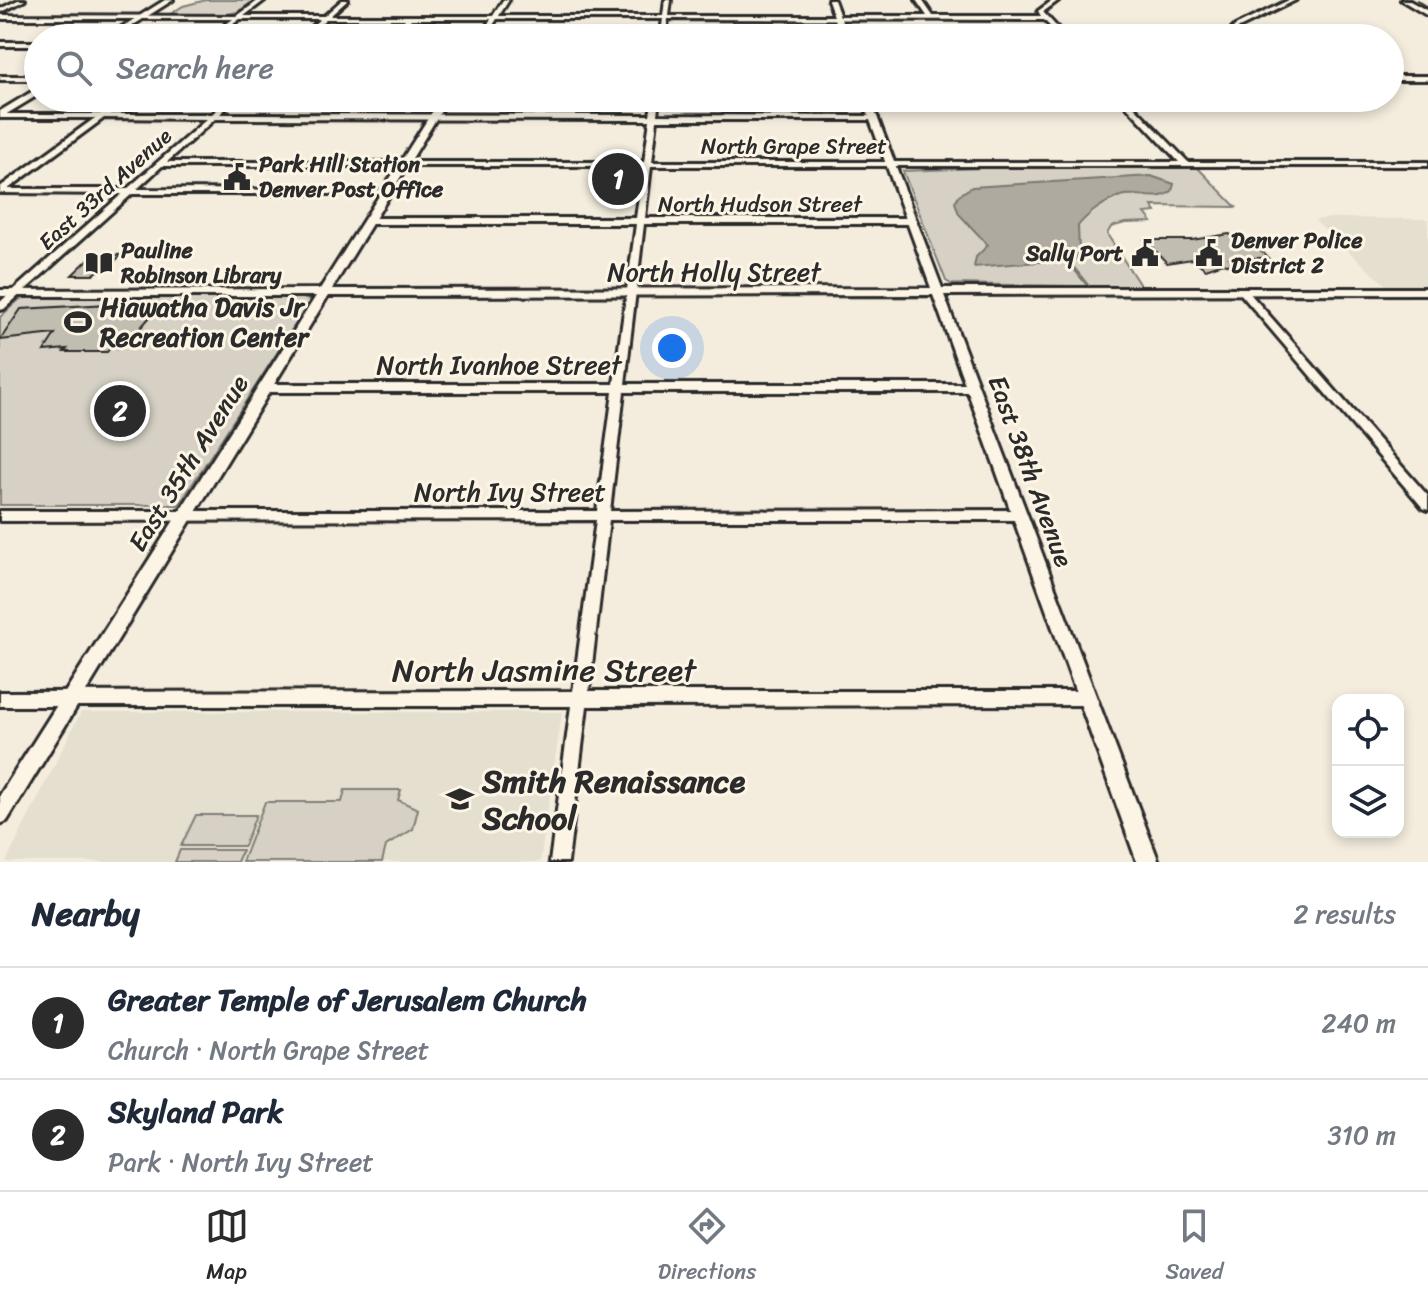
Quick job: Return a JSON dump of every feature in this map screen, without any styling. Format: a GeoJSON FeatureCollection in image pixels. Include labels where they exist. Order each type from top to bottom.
{"type":"FeatureCollection","features":[{"type":"Feature","properties":{"kind":"main road"},"geometry":{"type":"LineString","coordinates":[[131,24],[170,0]]}},
{"type":"Feature","properties":{"kind":"main road"},"geometry":{"type":"LineString","coordinates":[[145,24],[184,0]]}},
{"type":"Feature","properties":{"kind":"main road"},"geometry":{"type":"LineString","coordinates":[[0,103],[24,88]]}},
{"type":"Feature","properties":{"kind":"main road"},"geometry":{"type":"LineString","coordinates":[[0,116],[24,100]]}},
{"type":"Feature","properties":{"kind":"street"},"geometry":{"type":"LineString","coordinates":[[0,11],[22,0]]}},
{"type":"Feature","properties":{"kind":"street"},"geometry":{"type":"LineString","coordinates":[[230,24],[262,0]]}},
{"type":"Feature","properties":{"kind":"street"},"geometry":{"type":"LineString","coordinates":[[317,24],[345,0]]}},
{"type":"Feature","properties":{"kind":"street"},"geometry":{"type":"LineString","coordinates":[[491,24],[506,0]]}},
{"type":"Feature","properties":{"kind":"street"},"geometry":{"type":"LineString","coordinates":[[665,24],[668,0]]}},
{"type":"Feature","properties":{"kind":"street"},"geometry":{"type":"LineString","coordinates":[[831,0],[839,24]]}},
{"type":"Feature","properties":{"kind":"street"},"geometry":{"type":"LineString","coordinates":[[919,0],[931,18]]}},
{"type":"Feature","properties":{"kind":"street"},"geometry":{"type":"LineString","coordinates":[[1051,24],[1040,12],[1056,0]]}},
{"type":"Feature","properties":{"kind":"street"},"geometry":{"type":"LineString","coordinates":[[1243,24],[1293,0]]}},
{"type":"Feature","properties":{"kind":"street"},"geometry":{"type":"LineString","coordinates":[[1404,0],[1428,14]]}},
{"type":"Feature","properties":{"kind":"street"},"geometry":{"type":"LineString","coordinates":[[0,17],[1045,18]]}},
{"type":"Feature","properties":{"kind":"street"},"geometry":{"type":"LineString","coordinates":[[404,24],[410,17]]}},
{"type":"Feature","properties":{"kind":"street"},"geometry":{"type":"LineString","coordinates":[[0,44],[24,44]]}},
{"type":"Feature","properties":{"kind":"street"},"geometry":{"type":"LineString","coordinates":[[0,78],[24,79]]}},
{"type":"Feature","properties":{"kind":"street"},"geometry":{"type":"LineString","coordinates":[[1404,78],[1428,78]]}},
{"type":"Feature","properties":{"kind":"street"},"geometry":{"type":"LineString","coordinates":[[0,191],[108,112]]}},
{"type":"Feature","properties":{"kind":"street","name":"East 33rd Avenue"},"geometry":{"type":"LineString","coordinates":[[0,307],[218,112]]}},
{"type":"Feature","properties":{"kind":"street","name":"East 35th Avenue"},"geometry":{"type":"LineString","coordinates":[[0,814],[437,112]]}},
{"type":"Feature","properties":{"kind":"street"},"geometry":{"type":"LineString","coordinates":[[559,862],[654,112]]}},
{"type":"Feature","properties":{"kind":"street","name":"East 38th Avenue"},"geometry":{"type":"LineString","coordinates":[[872,112],[1148,862]]}},
{"type":"Feature","properties":{"kind":"street"},"geometry":{"type":"LineString","coordinates":[[1136,112],[1186,164]]}},
{"type":"Feature","properties":{"kind":"street"},"geometry":{"type":"LineString","coordinates":[[0,116],[874,118]]}},
{"type":"Feature","properties":{"kind":"street","name":"North Grape Street"},"geometry":{"type":"LineString","coordinates":[[159,164],[1428,164]]}},
{"type":"Feature","properties":{"kind":"street"},"geometry":{"type":"LineString","coordinates":[[0,191],[387,192]]}},
{"type":"Feature","properties":{"kind":"street","name":"North Hudson Street"},"geometry":{"type":"LineString","coordinates":[[369,221],[912,221]]}},
{"type":"Feature","properties":{"kind":"street"},"geometry":{"type":"LineString","coordinates":[[1243,291],[1428,505]]}},
{"type":"Feature","properties":{"kind":"street","name":"North Holly Street"},"geometry":{"type":"LineString","coordinates":[[0,293],[1428,291]]}},
{"type":"Feature","properties":{"kind":"street","name":"North Ivanhoe Street"},"geometry":{"type":"LineString","coordinates":[[265,388],[973,388]]}},
{"type":"Feature","properties":{"kind":"street","name":"North Ivy Street"},"geometry":{"type":"LineString","coordinates":[[0,516],[1020,515]]}},
{"type":"Feature","properties":{"kind":"street","name":"North Jasmine Street"},"geometry":{"type":"LineString","coordinates":[[0,699],[1088,698]]}},
{"type":"Feature","properties":{"kind":"shaded area"},"geometry":{"type":"Polygon","coordinates":[[[206,0],[255,0],[228,14],[169,15],[183,6],[206,0]]]}},
{"type":"Feature","properties":{"kind":"shaded area"},"geometry":{"type":"Polygon","coordinates":[[[1198,168],[1236,207],[1152,206],[1156,212],[1145,213],[1152,222],[1111,227],[1107,234],[1141,287],[951,284],[946,281],[903,171],[1198,168]]]}},
{"type":"Feature","properties":{"kind":"shaded area"},"geometry":{"type":"Polygon","coordinates":[[[1151,176],[1174,184],[1172,191],[1154,197],[1121,196],[1098,208],[1078,226],[1079,251],[1076,259],[974,267],[976,257],[988,245],[959,214],[955,202],[959,195],[972,187],[1151,176]]]}},
{"type":"Feature","properties":{"kind":"shaded area"},"geometry":{"type":"Polygon","coordinates":[[[1428,219],[1428,287],[1388,287],[1314,220],[1428,219]]]}},
{"type":"Feature","properties":{"kind":"shaded area"},"geometry":{"type":"Polygon","coordinates":[[[306,297],[311,300],[179,505],[0,505],[0,317],[20,299],[306,297]]]}},
{"type":"Feature","properties":{"kind":"shaded area"},"geometry":{"type":"Polygon","coordinates":[[[81,712],[562,712],[540,862],[6,862],[81,712]]]}},
{"type":"Feature","properties":{"kind":"shaded area"},"geometry":{"type":"Polygon","coordinates":[[[345,790],[401,790],[398,800],[418,809],[413,829],[386,846],[382,862],[242,862],[265,802],[342,802],[345,790]]]}},
{"type":"Feature","properties":{"kind":"shaded area"},"geometry":{"type":"Polygon","coordinates":[[[196,815],[256,815],[244,846],[181,846],[196,815]]]}},
{"type":"Feature","properties":{"kind":"shaded area"},"geometry":{"type":"Polygon","coordinates":[[[180,850],[242,850],[237,862],[175,862],[180,850]]]}},
{"type":"Feature","properties":{"kind":"building","name":"Denver Police District 2"},"geometry":{"type":"Polygon","coordinates":[[[1229,234],[1242,240],[1252,240],[1268,258],[1230,258],[1245,269],[1223,263],[1206,269],[1192,259],[1167,263],[1145,240],[1192,240],[1229,234]]]}},
{"type":"Feature","properties":{"kind":"building","name":"Pauline Robinson Library"},"geometry":{"type":"Polygon","coordinates":[[[95,253],[121,255],[105,271],[93,275],[72,275],[95,253]]]}},
{"type":"Feature","properties":{"kind":"building","name":"Hiawatha Davis Jr Recreation Center"},"geometry":{"type":"Polygon","coordinates":[[[128,303],[121,310],[156,310],[123,348],[110,348],[107,352],[44,351],[55,334],[0,340],[21,309],[128,303]]]}},
{"type":"Feature","properties":{"kind":"waterway"},"geometry":{"type":"LineString","coordinates":[[1064,256],[1089,287]]}},
{"type":"Feature","properties":{"kind":"railway"},"geometry":{"type":"LineString","coordinates":[[1417,0],[1428,7]]}},
{"type":"Feature","properties":{"kind":"place","name":"Park Hill Station Denver Post Office"},"geometry":{"type":"Point","coordinates":[237,177]}},
{"type":"Feature","properties":{"kind":"place","name":"Greater Temple of Jerusalem Church"},"geometry":{"type":"Point","coordinates":[618,179]}},
{"type":"Feature","properties":{"kind":"place","name":"Sally Port"},"geometry":{"type":"Point","coordinates":[1145,253]}},
{"type":"Feature","properties":{"kind":"place","name":"Denver Police District 2"},"geometry":{"type":"Point","coordinates":[1209,253]}},
{"type":"Feature","properties":{"kind":"place","name":"Pauline Robinson Library"},"geometry":{"type":"Point","coordinates":[99,263]}},
{"type":"Feature","properties":{"kind":"place","name":"Hiawatha Davis Jr Recreation Center"},"geometry":{"type":"Point","coordinates":[78,322]}},
{"type":"Feature","properties":{"kind":"place","name":"Skyland Park"},"geometry":{"type":"Point","coordinates":[120,411]}},
{"type":"Feature","properties":{"kind":"place","name":"Smith Renaissance School"},"geometry":{"type":"Point","coordinates":[460,799]}}]}
